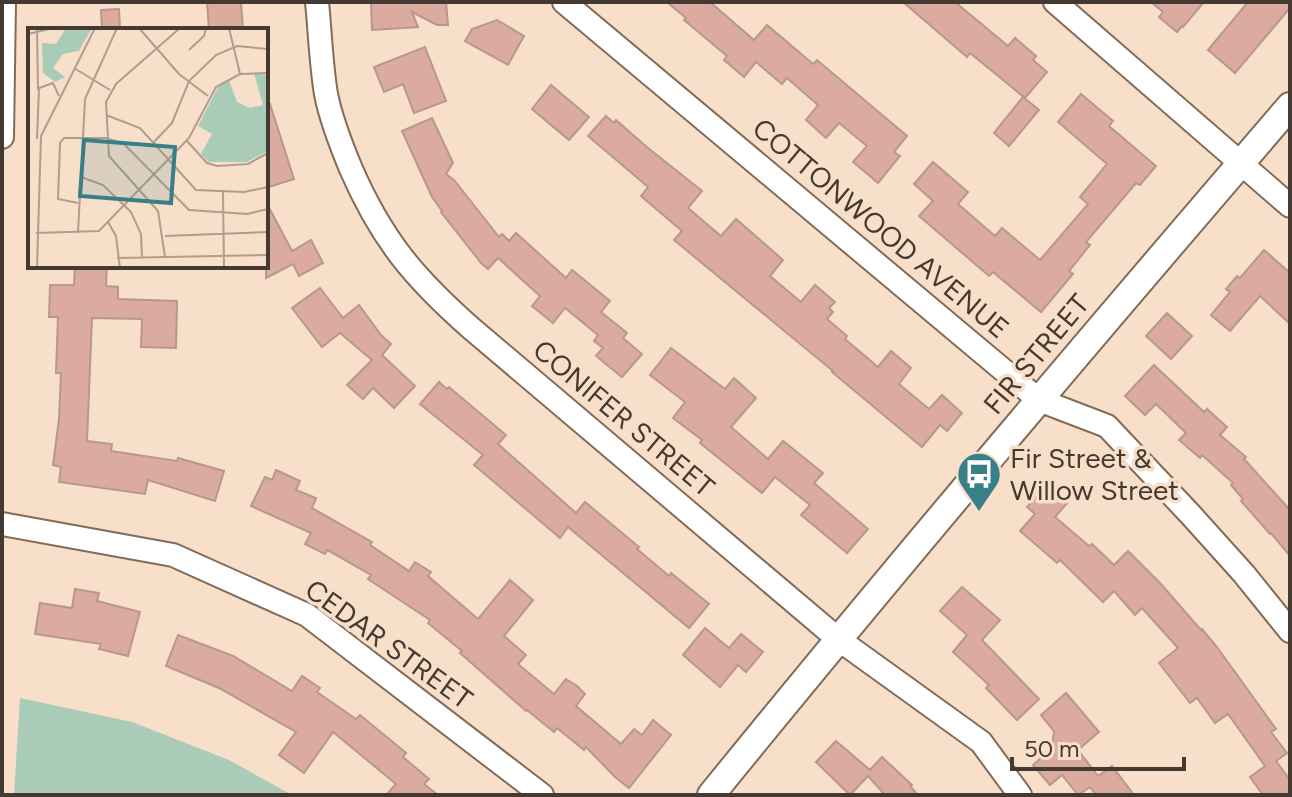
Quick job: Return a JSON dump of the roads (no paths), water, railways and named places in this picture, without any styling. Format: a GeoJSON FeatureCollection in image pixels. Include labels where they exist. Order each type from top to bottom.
{"type":"FeatureCollection","features":[{"type":"Feature","properties":{"kind":"street"},"geometry":{"type":"LineString","coordinates":[[2,137],[4,2]]}},
{"type":"Feature","properties":{"kind":"street","name":"CONIFER STREET"},"geometry":{"type":"LineString","coordinates":[[317,2],[326,95],[340,144],[378,224],[410,269],[472,329],[838,639],[981,742],[1020,795]]}},
{"type":"Feature","properties":{"kind":"street","name":"COTTONWOOD AVENUE"},"geometry":{"type":"LineString","coordinates":[[564,2],[1039,400],[1107,426],[1244,574],[1290,631]]}},
{"type":"Feature","properties":{"kind":"street"},"geometry":{"type":"LineString","coordinates":[[1055,2],[1290,206]]}},
{"type":"Feature","properties":{"kind":"street","name":"FIR STREET"},"geometry":{"type":"LineString","coordinates":[[711,795],[838,639],[1290,106]]}},
{"type":"Feature","properties":{"kind":"street","name":"CEDAR STREET"},"geometry":{"type":"LineString","coordinates":[[2,524],[173,555],[307,615],[542,795]]}},
{"type":"Feature","properties":{"kind":"place","name":"Fir Street & Willow Street"},"geometry":{"type":"Point","coordinates":[979,513]}}]}
